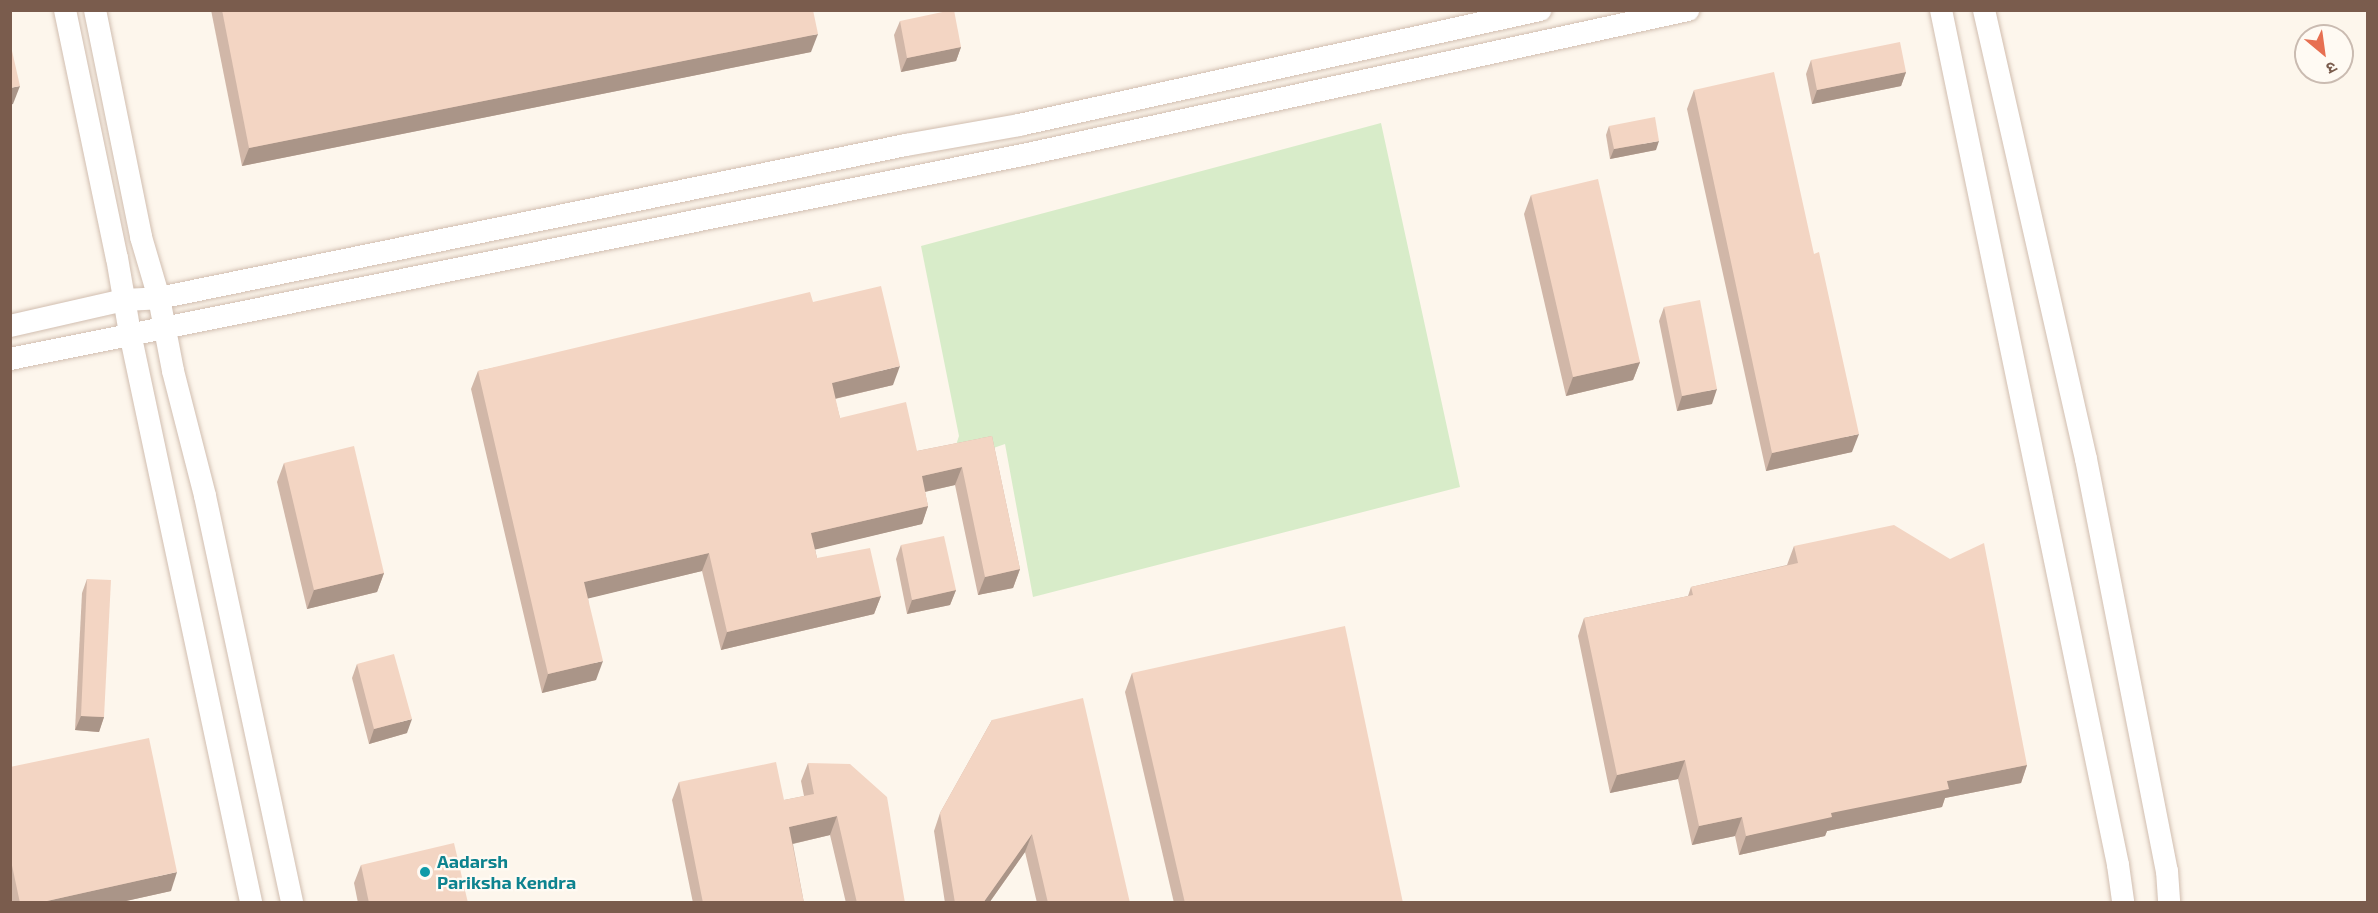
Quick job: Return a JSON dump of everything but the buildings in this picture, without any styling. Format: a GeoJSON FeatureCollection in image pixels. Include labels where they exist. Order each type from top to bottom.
{"type":"FeatureCollection","features":[{"type":"Feature","properties":{"kind":"street"},"geometry":{"type":"LineString","coordinates":[[65,10],[130,333],[250,903]]}},
{"type":"Feature","properties":{"kind":"street"},"geometry":{"type":"LineString","coordinates":[[95,10],[141,237],[159,298],[173,371],[205,496],[292,903]]}},
{"type":"Feature","properties":{"kind":"street"},"geometry":{"type":"LineString","coordinates":[[10,326],[124,300],[159,298],[1019,124],[1540,10]]}},
{"type":"Feature","properties":{"kind":"street"},"geometry":{"type":"LineString","coordinates":[[10,359],[1023,155],[1688,10]]}},
{"type":"Feature","properties":{"kind":"street"},"geometry":{"type":"LineString","coordinates":[[1941,10],[2118,865],[2123,903]]}},
{"type":"Feature","properties":{"kind":"street"},"geometry":{"type":"LineString","coordinates":[[1984,10],[2086,459],[2167,871],[2169,903]]}},
{"type":"Feature","properties":{"kind":"green space"},"geometry":{"type":"Polygon","coordinates":[[[1381,123],[1460,487],[1033,597],[1005,444],[950,463],[959,436],[921,246],[1381,123]]]}},
{"type":"Feature","properties":{"kind":"place","name":"Aadarsh Pariksha Kendra"},"geometry":{"type":"Point","coordinates":[425,872]}}]}
